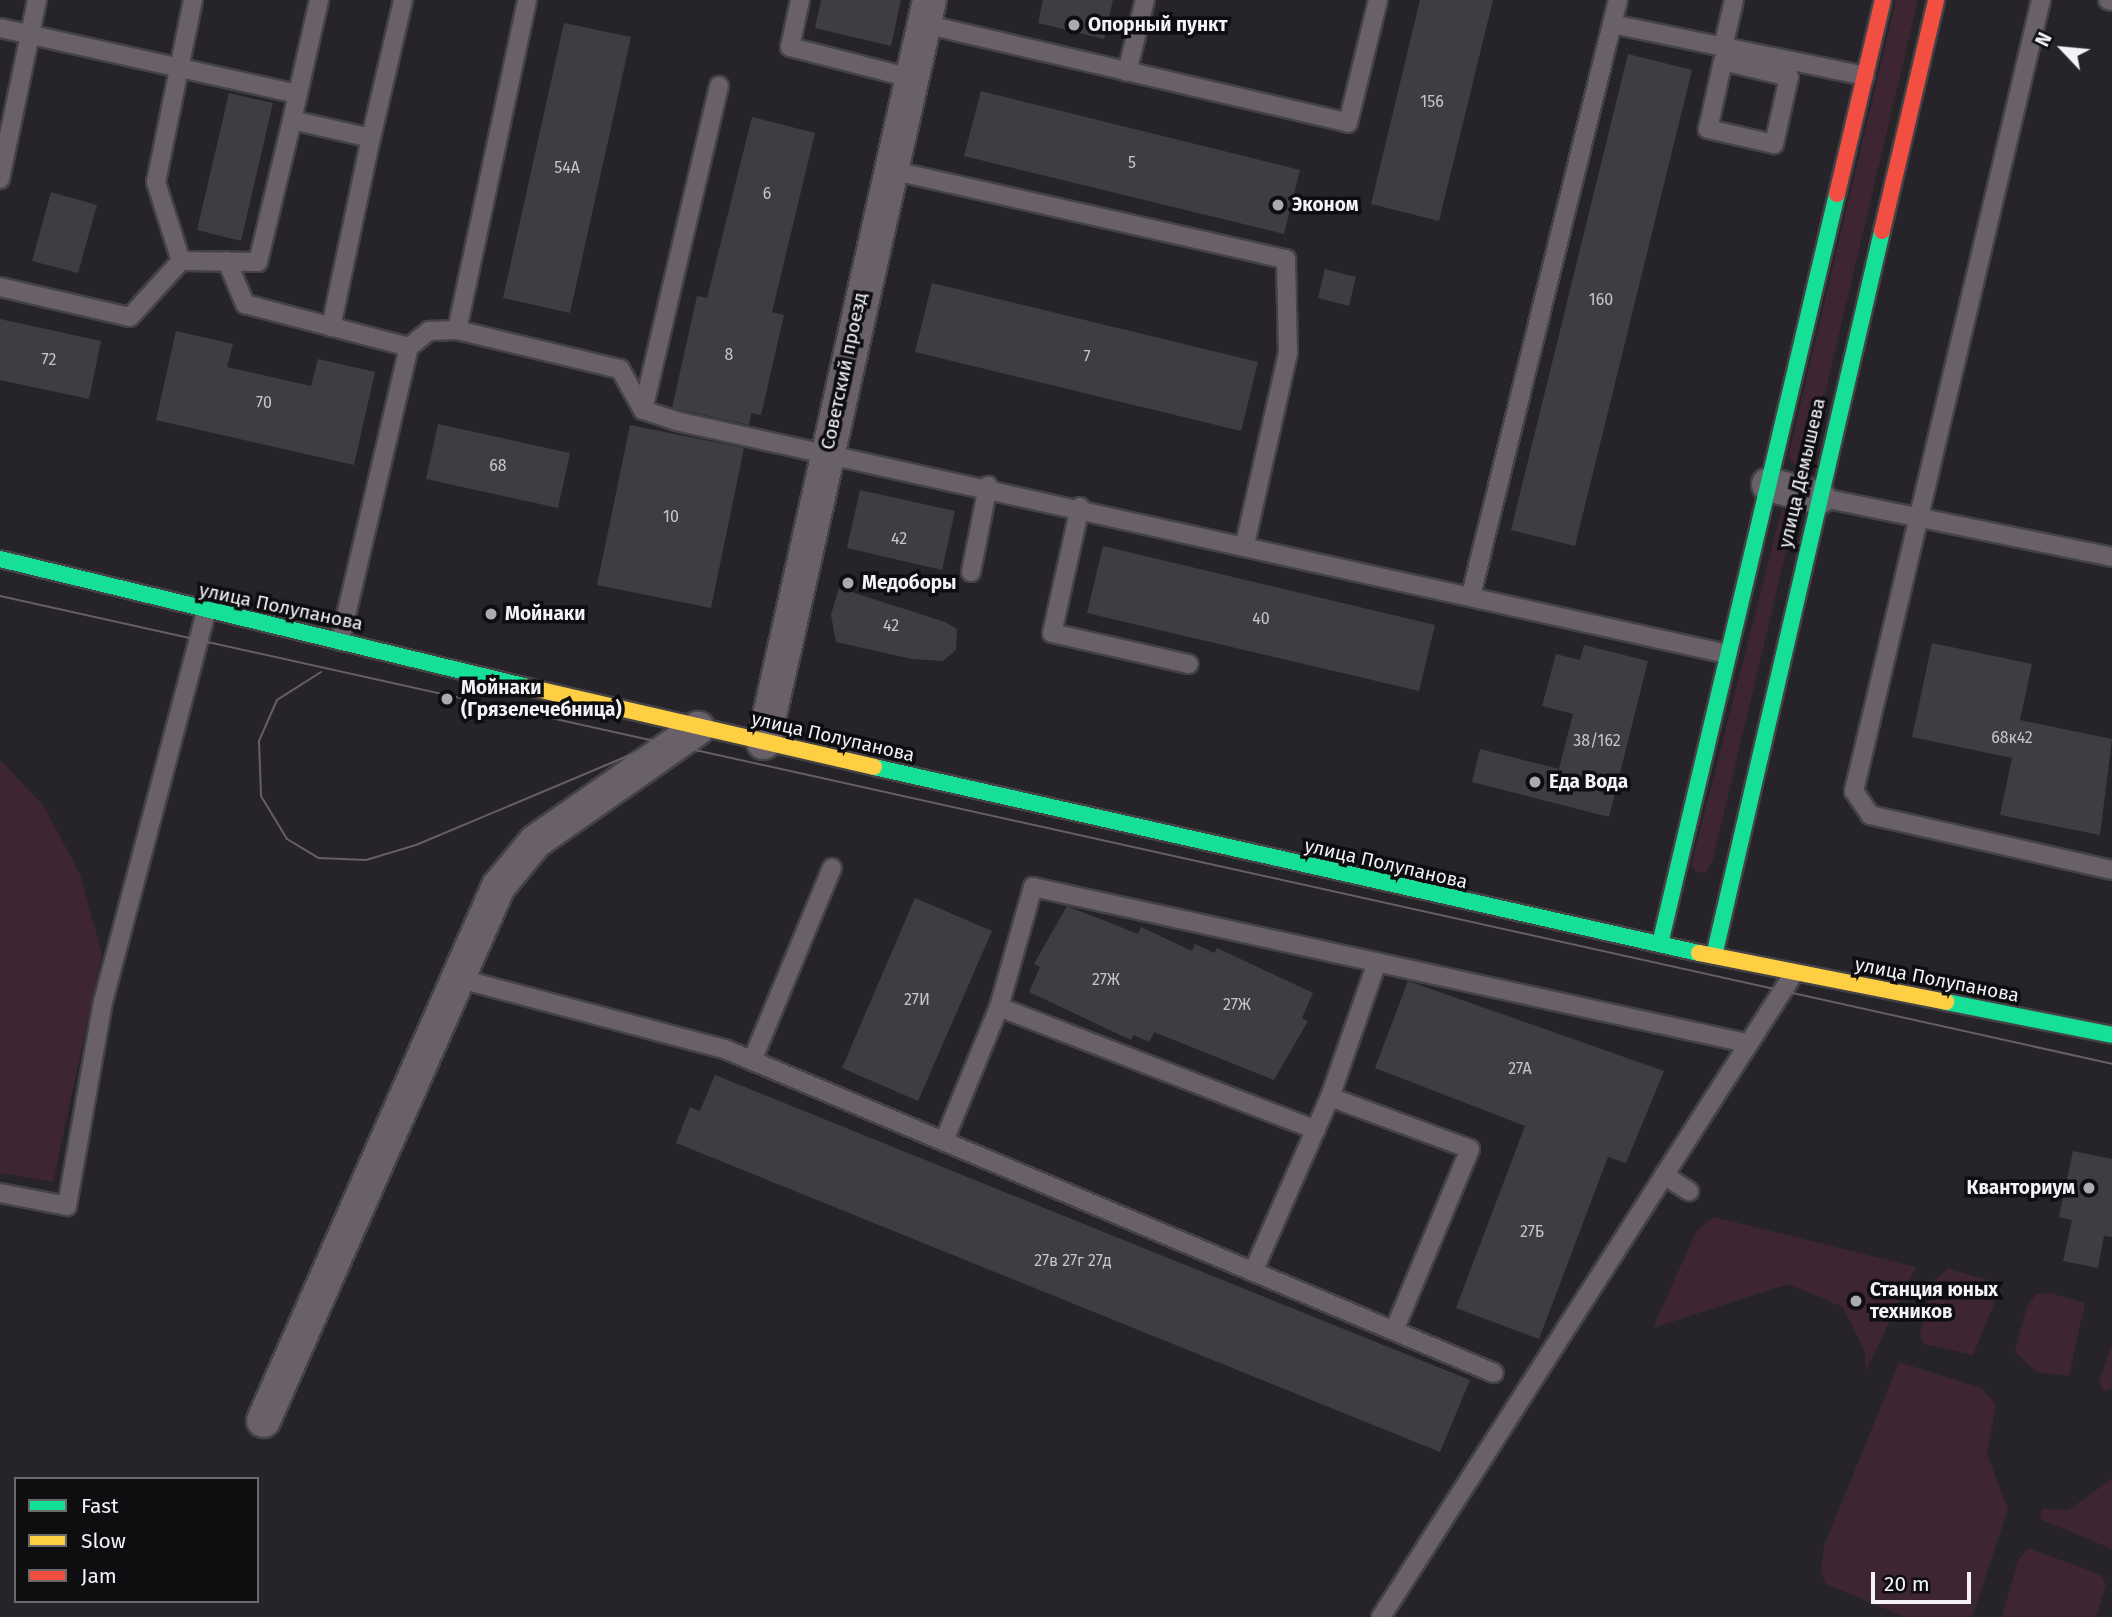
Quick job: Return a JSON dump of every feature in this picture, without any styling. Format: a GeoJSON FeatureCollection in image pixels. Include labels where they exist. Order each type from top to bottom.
{"type":"FeatureCollection","features":[{"type":"Feature","properties":{"kind":"street","name":"улица Демышева"},"geometry":{"type":"LineString","coordinates":[[1660,944],[1883,0]]}},
{"type":"Feature","properties":{"kind":"street","name":"улица Демышева"},"geometry":{"type":"LineString","coordinates":[[1714,956],[1818,497],[1936,0]]}},
{"type":"Feature","properties":{"kind":"street","name":"Советский проезд"},"geometry":{"type":"LineString","coordinates":[[763,742],[927,12]]}},
{"type":"Feature","properties":{"kind":"street"},"geometry":{"type":"LineString","coordinates":[[1768,484],[1818,497]]}},
{"type":"Feature","properties":{"kind":"street","name":"улица Полупанова"},"geometry":{"type":"LineString","coordinates":[[0,559],[206,613],[340,641],[697,728],[1714,956],[2112,1035]]}},
{"type":"Feature","properties":{"kind":"street"},"geometry":{"type":"LineString","coordinates":[[263,1420],[498,886],[535,841],[697,728]]}},
{"type":"Feature","properties":{"kind":"lane"},"geometry":{"type":"LineString","coordinates":[[0,179],[37,0]]}},
{"type":"Feature","properties":{"kind":"lane"},"geometry":{"type":"LineString","coordinates":[[181,261],[156,182],[176,67],[192,0]]}},
{"type":"Feature","properties":{"kind":"lane"},"geometry":{"type":"LineString","coordinates":[[0,287],[130,317],[181,261],[258,262],[319,0]]}},
{"type":"Feature","properties":{"kind":"lane"},"geometry":{"type":"LineString","coordinates":[[331,327],[403,0]]}},
{"type":"Feature","properties":{"kind":"lane"},"geometry":{"type":"LineString","coordinates":[[457,330],[527,0]]}},
{"type":"Feature","properties":{"kind":"lane"},"geometry":{"type":"LineString","coordinates":[[800,0],[790,47],[911,78]]}},
{"type":"Feature","properties":{"kind":"lane"},"geometry":{"type":"LineString","coordinates":[[1128,72],[1145,0]]}},
{"type":"Feature","properties":{"kind":"lane"},"geometry":{"type":"LineString","coordinates":[[927,12],[1128,72],[1348,123],[1378,0]]}},
{"type":"Feature","properties":{"kind":"lane"},"geometry":{"type":"LineString","coordinates":[[1471,595],[1618,0]]}},
{"type":"Feature","properties":{"kind":"lane"},"geometry":{"type":"LineString","coordinates":[[1723,47],[1734,0]]}},
{"type":"Feature","properties":{"kind":"lane"},"geometry":{"type":"LineString","coordinates":[[2040,0],[1854,791],[1870,815],[2112,870]]}},
{"type":"Feature","properties":{"kind":"lane"},"geometry":{"type":"LineString","coordinates":[[1612,24],[1723,47],[1785,68],[1789,77],[1774,144],[1708,129],[1723,61],[1785,68],[1865,76]]}},
{"type":"Feature","properties":{"kind":"lane"},"geometry":{"type":"LineString","coordinates":[[0,28],[298,94]]}},
{"type":"Feature","properties":{"kind":"lane"},"geometry":{"type":"LineString","coordinates":[[643,410],[719,86]]}},
{"type":"Feature","properties":{"kind":"lane"},"geometry":{"type":"LineString","coordinates":[[292,120],[371,138]]}},
{"type":"Feature","properties":{"kind":"lane"},"geometry":{"type":"LineString","coordinates":[[890,170],[1286,259],[1289,353],[1245,544]]}},
{"type":"Feature","properties":{"kind":"lane"},"geometry":{"type":"LineString","coordinates":[[227,261],[245,304],[409,347]]}},
{"type":"Feature","properties":{"kind":"lane"},"geometry":{"type":"LineString","coordinates":[[340,641],[409,347],[429,331],[457,330],[620,369],[643,410],[1727,654]]}},
{"type":"Feature","properties":{"kind":"lane"},"geometry":{"type":"LineString","coordinates":[[971,572],[988,486]]}},
{"type":"Feature","properties":{"kind":"lane"},"geometry":{"type":"LineString","coordinates":[[1818,497],[2112,556]]}},
{"type":"Feature","properties":{"kind":"lane"},"geometry":{"type":"LineString","coordinates":[[1080,507],[1052,633],[1189,664]]}},
{"type":"Feature","properties":{"kind":"lane"},"geometry":{"type":"LineString","coordinates":[[0,1194],[67,1206],[103,1002],[206,613]]}},
{"type":"Feature","properties":{"kind":"lane"},"geometry":{"type":"LineString","coordinates":[[752,1061],[832,868]]}},
{"type":"Feature","properties":{"kind":"lane"},"geometry":{"type":"LineString","coordinates":[[944,1141],[999,1007],[1033,887],[1746,1043]]}},
{"type":"Feature","properties":{"kind":"lane"},"geometry":{"type":"LineString","coordinates":[[1253,1272],[1330,1097],[1377,962]]}},
{"type":"Feature","properties":{"kind":"lane"},"geometry":{"type":"LineString","coordinates":[[1381,1617],[1746,1043],[1794,973]]}},
{"type":"Feature","properties":{"kind":"lane"},"geometry":{"type":"LineString","coordinates":[[457,978],[752,1061],[1494,1373]]}},
{"type":"Feature","properties":{"kind":"lane"},"geometry":{"type":"LineString","coordinates":[[999,1007],[1316,1130]]}},
{"type":"Feature","properties":{"kind":"lane"},"geometry":{"type":"LineString","coordinates":[[1330,1097],[1470,1149],[1394,1331]]}},
{"type":"Feature","properties":{"kind":"lane"},"geometry":{"type":"LineString","coordinates":[[1664,1175],[1689,1191]]}},
{"type":"Feature","properties":{"kind":"shaded area"},"geometry":{"type":"Polygon","coordinates":[[[1896,0],[1918,0],[1809,461],[1795,465],[1788,457],[1896,0]]]}},
{"type":"Feature","properties":{"kind":"shaded area"},"geometry":{"type":"Polygon","coordinates":[[[1782,508],[1794,518],[1713,859],[1706,873],[1697,872],[1691,866],[1782,508]]]}},
{"type":"Feature","properties":{"kind":"shaded area"},"geometry":{"type":"Polygon","coordinates":[[[0,760],[43,805],[80,874],[102,954],[53,1182],[0,1173],[0,760]]]}},
{"type":"Feature","properties":{"kind":"shaded area"},"geometry":{"type":"Polygon","coordinates":[[[1714,1217],[1916,1267],[1866,1371],[1865,1352],[1843,1307],[1788,1284],[1653,1328],[1696,1232],[1714,1217]]]}},
{"type":"Feature","properties":{"kind":"shaded area"},"geometry":{"type":"Polygon","coordinates":[[[1948,1269],[2002,1284],[1973,1355],[1924,1344],[1920,1335],[1933,1282],[1948,1269]]]}},
{"type":"Feature","properties":{"kind":"shaded area"},"geometry":{"type":"Polygon","coordinates":[[[2050,1293],[2085,1303],[2069,1376],[2036,1372],[2015,1352],[2027,1306],[2036,1294],[2050,1293]]]}},
{"type":"Feature","properties":{"kind":"shaded area"},"geometry":{"type":"Polygon","coordinates":[[[2112,1344],[2112,1388],[2104,1391],[2099,1382],[2112,1344]]]}},
{"type":"Feature","properties":{"kind":"shaded area"},"geometry":{"type":"Polygon","coordinates":[[[1899,1362],[1981,1388],[1996,1404],[1987,1454],[2008,1509],[1972,1617],[1905,1617],[1826,1584],[1821,1573],[1824,1546],[1899,1362]]]}},
{"type":"Feature","properties":{"kind":"shaded area"},"geometry":{"type":"Polygon","coordinates":[[[2112,1479],[2112,1549],[2040,1519],[2042,1509],[2068,1510],[2112,1479]]]}},
{"type":"Feature","properties":{"kind":"shaded area"},"geometry":{"type":"Polygon","coordinates":[[[2029,1548],[2101,1575],[2106,1585],[2096,1617],[2002,1617],[2018,1560],[2029,1548]]]}},
{"type":"Feature","properties":{"kind":"building"},"geometry":{"type":"Polygon","coordinates":[[[821,0],[901,0],[891,46],[815,28],[821,0]]]}},
{"type":"Feature","properties":{"kind":"building"},"geometry":{"type":"Polygon","coordinates":[[[1043,0],[1113,0],[1104,39],[1038,23],[1043,0]]]}},
{"type":"Feature","properties":{"kind":"building"},"geometry":{"type":"Polygon","coordinates":[[[1420,0],[1493,0],[1439,221],[1371,204],[1420,0]]]}},
{"type":"Feature","properties":{"kind":"building"},"geometry":{"type":"Polygon","coordinates":[[[564,23],[631,37],[570,313],[503,298],[564,23]]]}},
{"type":"Feature","properties":{"kind":"building"},"geometry":{"type":"Polygon","coordinates":[[[1628,54],[1692,70],[1575,546],[1511,530],[1628,54]]]}},
{"type":"Feature","properties":{"kind":"building"},"geometry":{"type":"Polygon","coordinates":[[[981,91],[1300,170],[1284,234],[964,156],[981,91]]]}},
{"type":"Feature","properties":{"kind":"building"},"geometry":{"type":"Polygon","coordinates":[[[229,93],[273,103],[241,241],[197,230],[229,93]]]}},
{"type":"Feature","properties":{"kind":"building"},"geometry":{"type":"Polygon","coordinates":[[[752,117],[815,133],[772,312],[784,315],[761,415],[751,413],[749,425],[672,408],[697,296],[707,298],[752,117]]]}},
{"type":"Feature","properties":{"kind":"building"},"geometry":{"type":"Polygon","coordinates":[[[51,192],[97,205],[78,273],[32,261],[51,192]]]}},
{"type":"Feature","properties":{"kind":"building"},"geometry":{"type":"Polygon","coordinates":[[[1325,269],[1356,277],[1349,306],[1318,298],[1325,269]]]}},
{"type":"Feature","properties":{"kind":"building"},"geometry":{"type":"Polygon","coordinates":[[[932,283],[1258,362],[1241,431],[915,352],[932,283]]]}},
{"type":"Feature","properties":{"kind":"building"},"geometry":{"type":"Polygon","coordinates":[[[0,319],[101,341],[89,399],[0,380],[0,319]]]}},
{"type":"Feature","properties":{"kind":"building"},"geometry":{"type":"Polygon","coordinates":[[[176,331],[233,344],[227,367],[311,386],[318,359],[375,372],[354,465],[156,420],[176,331]]]}},
{"type":"Feature","properties":{"kind":"building"},"geometry":{"type":"Polygon","coordinates":[[[438,424],[570,453],[558,508],[426,479],[438,424]]]}},
{"type":"Feature","properties":{"kind":"building"},"geometry":{"type":"Polygon","coordinates":[[[630,425],[744,448],[711,608],[597,585],[630,425]]]}},
{"type":"Feature","properties":{"kind":"building"},"geometry":{"type":"Polygon","coordinates":[[[860,490],[955,511],[942,570],[847,548],[860,490]]]}},
{"type":"Feature","properties":{"kind":"building"},"geometry":{"type":"Polygon","coordinates":[[[1103,546],[1435,625],[1419,691],[1087,613],[1103,546]]]}},
{"type":"Feature","properties":{"kind":"building"},"geometry":{"type":"Polygon","coordinates":[[[839,588],[945,622],[957,629],[956,650],[943,661],[912,659],[836,642],[831,615],[839,588]]]}},
{"type":"Feature","properties":{"kind":"building"},"geometry":{"type":"Polygon","coordinates":[[[1932,643],[2032,664],[2020,720],[2112,739],[2100,835],[2000,815],[2012,758],[1912,737],[1932,643]]]}},
{"type":"Feature","properties":{"kind":"building"},"geometry":{"type":"Polygon","coordinates":[[[1584,645],[1648,661],[1609,817],[1472,782],[1480,749],[1559,769],[1573,714],[1542,706],[1556,654],[1580,660],[1584,645]]]}},
{"type":"Feature","properties":{"kind":"building"},"geometry":{"type":"Polygon","coordinates":[[[915,898],[992,931],[918,1101],[842,1068],[915,898]]]}},
{"type":"Feature","properties":{"kind":"building"},"geometry":{"type":"Polygon","coordinates":[[[1067,906],[1138,934],[1141,927],[1192,951],[1195,944],[1214,953],[1217,948],[1313,993],[1302,1018],[1308,1021],[1274,1080],[1154,1032],[1149,1042],[1134,1035],[1131,1040],[1029,992],[1040,967],[1034,964],[1067,906]]]}},
{"type":"Feature","properties":{"kind":"building"},"geometry":{"type":"Polygon","coordinates":[[[1408,981],[1664,1071],[1626,1163],[1608,1157],[1539,1339],[1456,1308],[1525,1126],[1375,1068],[1408,981]]]}},
{"type":"Feature","properties":{"kind":"building"},"geometry":{"type":"Polygon","coordinates":[[[715,1075],[1470,1380],[1440,1452],[676,1143],[690,1107],[700,1111],[715,1075]]]}},
{"type":"Feature","properties":{"kind":"building","name":"Кванториум"},"geometry":{"type":"Polygon","coordinates":[[[2073,1151],[2112,1159],[2112,1237],[2104,1236],[2098,1268],[2063,1261],[2072,1220],[2059,1217],[2073,1151]]]}},
{"type":"Feature","properties":{"kind":"tram line"},"geometry":{"type":"LineString","coordinates":[[0,596],[2112,1064]]}},
{"type":"Feature","properties":{"kind":"tram line"},"geometry":{"type":"LineString","coordinates":[[321,672],[277,700],[259,741],[261,796],[287,839],[319,858],[366,860],[416,845],[654,745]]}},
{"type":"Feature","properties":{"kind":"traffic: fast"},"geometry":{"type":"LineString","coordinates":[[1660,944],[1837,194]]}},
{"type":"Feature","properties":{"kind":"traffic: fast"},"geometry":{"type":"LineString","coordinates":[[1714,956],[1882,231]]}},
{"type":"Feature","properties":{"kind":"traffic: fast"},"geometry":{"type":"LineString","coordinates":[[0,559],[528,687]]}},
{"type":"Feature","properties":{"kind":"traffic: fast"},"geometry":{"type":"LineString","coordinates":[[874,767],[1699,953]]}},
{"type":"Feature","properties":{"kind":"traffic: fast"},"geometry":{"type":"LineString","coordinates":[[1946,1002],[2112,1035]]}},
{"type":"Feature","properties":{"kind":"traffic: slow"},"geometry":{"type":"LineString","coordinates":[[528,687],[874,767]]}},
{"type":"Feature","properties":{"kind":"traffic: slow"},"geometry":{"type":"LineString","coordinates":[[1699,953],[1946,1002]]}},
{"type":"Feature","properties":{"kind":"traffic: jam"},"geometry":{"type":"LineString","coordinates":[[1837,194],[1883,0]]}},
{"type":"Feature","properties":{"kind":"traffic: jam"},"geometry":{"type":"LineString","coordinates":[[1882,231],[1936,0]]}},
{"type":"Feature","properties":{"kind":"place","name":"Опорный пункт"},"geometry":{"type":"Point","coordinates":[1074,25]}},
{"type":"Feature","properties":{"kind":"place","name":"Эконом"},"geometry":{"type":"Point","coordinates":[1278,205]}},
{"type":"Feature","properties":{"kind":"place","name":"Медоборы"},"geometry":{"type":"Point","coordinates":[848,583]}},
{"type":"Feature","properties":{"kind":"place","name":"Мойнаки"},"geometry":{"type":"Point","coordinates":[491,614]}},
{"type":"Feature","properties":{"kind":"place","name":"Мойнаки (Грязелечебница)"},"geometry":{"type":"Point","coordinates":[447,699]}},
{"type":"Feature","properties":{"kind":"place","name":"Еда Вода"},"geometry":{"type":"Point","coordinates":[1535,782]}},
{"type":"Feature","properties":{"kind":"place","name":"Кванториум"},"geometry":{"type":"Point","coordinates":[2089,1188]}},
{"type":"Feature","properties":{"kind":"place","name":"Станция юных техников"},"geometry":{"type":"Point","coordinates":[1856,1301]}}]}
